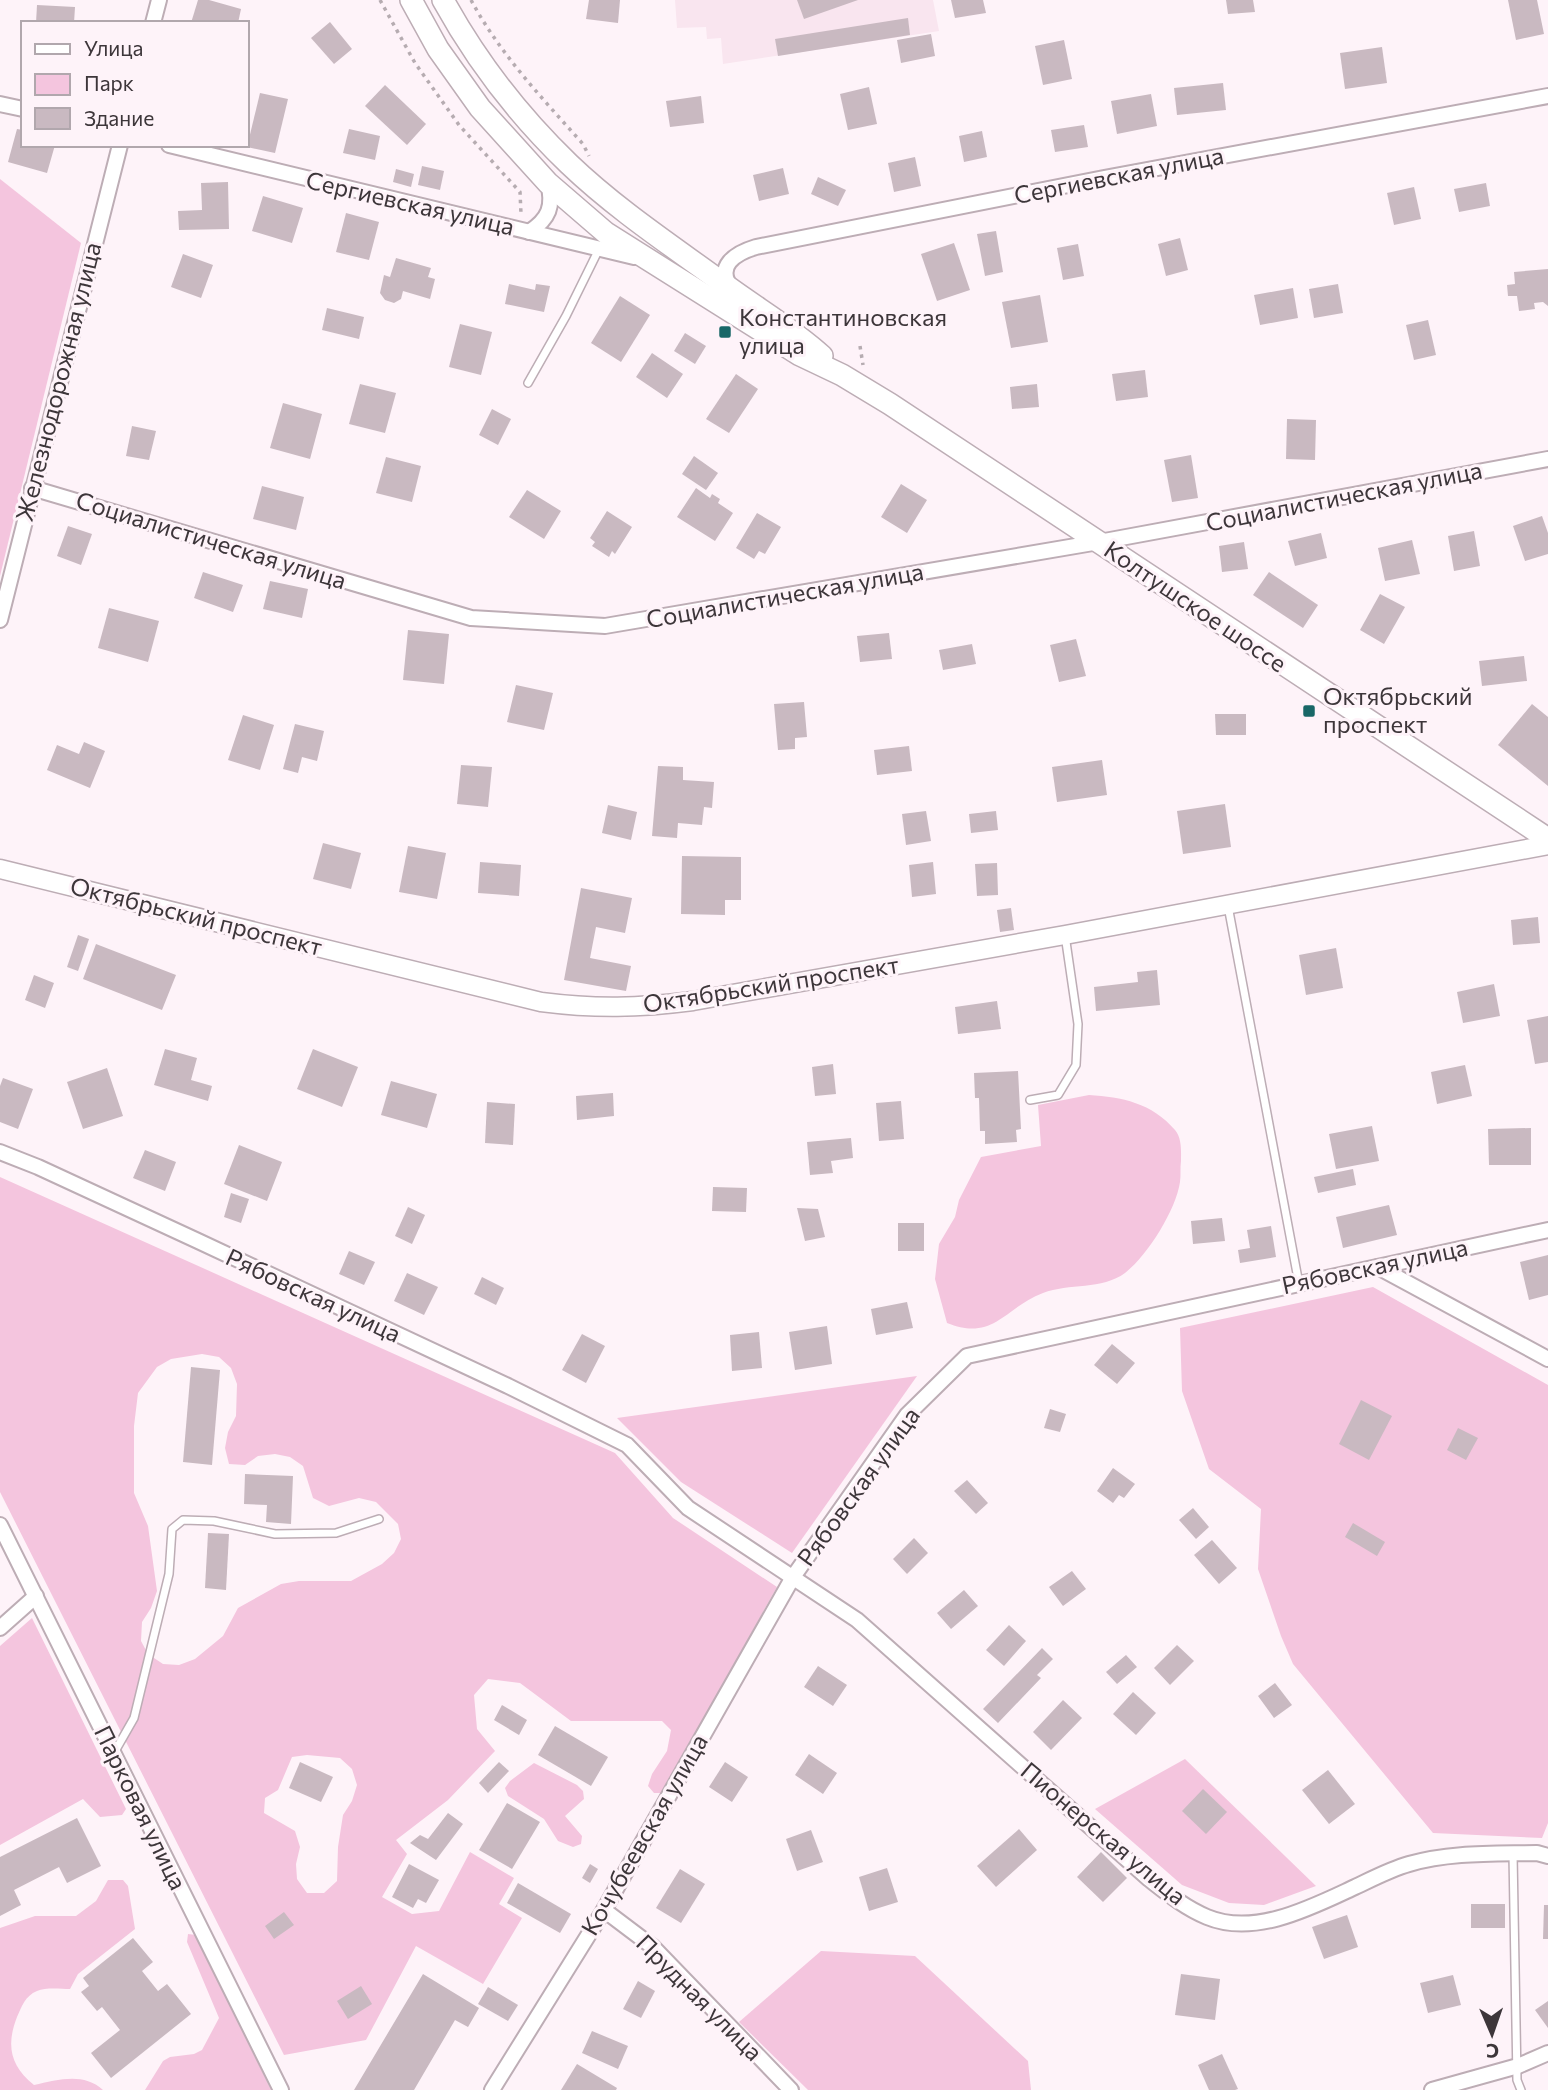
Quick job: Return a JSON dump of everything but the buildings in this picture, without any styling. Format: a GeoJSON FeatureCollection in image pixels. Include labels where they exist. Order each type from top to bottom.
{"type":"FeatureCollection","features":[{"type":"Feature","properties":{"kind":"main road","name":"Колтушское шоссе"},"geometry":{"type":"LineString","coordinates":[[411,0],[438,49],[480,108],[548,183],[606,233],[800,355],[842,374],[1548,842]]}},
{"type":"Feature","properties":{"kind":"main road","name":"Колтушское шоссе"},"geometry":{"type":"LineString","coordinates":[[443,0],[463,35],[502,91],[569,163],[625,211],[735,293],[810,344],[842,374]]}},
{"type":"Feature","properties":{"kind":"street"},"geometry":{"type":"LineString","coordinates":[[154,21],[159,0]]}},
{"type":"Feature","properties":{"kind":"street","name":"Сергиевская улица"},"geometry":{"type":"LineString","coordinates":[[735,293],[728,283],[726,271],[730,260],[739,252],[756,247],[1104,177],[1548,96]]}},
{"type":"Feature","properties":{"kind":"street"},"geometry":{"type":"LineString","coordinates":[[0,104],[21,109]]}},
{"type":"Feature","properties":{"kind":"street","name":"Железнодорожная улица"},"geometry":{"type":"LineString","coordinates":[[0,620],[119,147]]}},
{"type":"Feature","properties":{"kind":"street","name":"Сергиевская улица"},"geometry":{"type":"LineString","coordinates":[[177,147],[651,261]]}},
{"type":"Feature","properties":{"kind":"street"},"geometry":{"type":"LineString","coordinates":[[529,232],[541,224],[550,211],[552,197],[548,183]]}},
{"type":"Feature","properties":{"kind":"street","name":"Социалистическая улица"},"geometry":{"type":"LineString","coordinates":[[32,488],[471,618],[605,626],[1098,542],[1548,459]]}},
{"type":"Feature","properties":{"kind":"street","name":"Октябрьский проспект"},"geometry":{"type":"LineString","coordinates":[[0,869],[541,1002],[589,1008],[641,1008],[1065,936],[1548,842]]}},
{"type":"Feature","properties":{"kind":"street","name":"Рябовская улица"},"geometry":{"type":"LineString","coordinates":[[0,1152],[38,1167],[508,1386],[627,1445],[688,1508],[793,1577],[907,1415],[967,1356],[1548,1230]]}},
{"type":"Feature","properties":{"kind":"street"},"geometry":{"type":"LineString","coordinates":[[1378,1267],[1548,1359]]}},
{"type":"Feature","properties":{"kind":"street","name":"Парковая улица"},"geometry":{"type":"LineString","coordinates":[[0,1525],[281,2090]]}},
{"type":"Feature","properties":{"kind":"street","name":"Пионерская улица"},"geometry":{"type":"LineString","coordinates":[[793,1577],[857,1620],[1149,1879],[1178,1902],[1209,1918],[1238,1924],[1274,1919],[1332,1898],[1407,1864],[1446,1856],[1537,1853],[1548,1856]]}},
{"type":"Feature","properties":{"kind":"street","name":"Кочубеевская улица"},"geometry":{"type":"LineString","coordinates":[[492,2090],[604,1910],[793,1577]]}},
{"type":"Feature","properties":{"kind":"street"},"geometry":{"type":"LineString","coordinates":[[0,1628],[36,1595]]}},
{"type":"Feature","properties":{"kind":"street","name":"Прудная улица"},"geometry":{"type":"LineString","coordinates":[[604,1910],[653,1947],[791,2090]]}},
{"type":"Feature","properties":{"kind":"street"},"geometry":{"type":"LineString","coordinates":[[1432,2090],[1518,2066],[1548,2053]]}},
{"type":"Feature","properties":{"kind":"lane"},"geometry":{"type":"LineString","coordinates":[[527,383],[566,316],[600,248]]}},
{"type":"Feature","properties":{"kind":"lane"},"geometry":{"type":"LineString","coordinates":[[1227,905],[1299,1284]]}},
{"type":"Feature","properties":{"kind":"lane"},"geometry":{"type":"LineString","coordinates":[[1030,1100],[1058,1095],[1076,1065],[1077,1024],[1065,936]]}},
{"type":"Feature","properties":{"kind":"lane"},"geometry":{"type":"LineString","coordinates":[[113,1754],[134,1718],[169,1574],[172,1529],[183,1520],[204,1520],[275,1534],[336,1533],[379,1519]]}},
{"type":"Feature","properties":{"kind":"lane"},"geometry":{"type":"LineString","coordinates":[[1513,1854],[1517,2080],[1521,2090]]}},
{"type":"Feature","properties":{"kind":"path"},"geometry":{"type":"LineString","coordinates":[[380,0],[415,63],[459,125],[520,192],[521,218]]}},
{"type":"Feature","properties":{"kind":"path"},"geometry":{"type":"LineString","coordinates":[[471,0],[483,23],[521,76],[583,144],[590,158]]}},
{"type":"Feature","properties":{"kind":"shaded area"},"geometry":{"type":"Polygon","coordinates":[[[675,0],[933,0],[939,31],[723,64],[721,38],[707,39],[706,27],[677,28],[675,0]]]}},
{"type":"Feature","properties":{"kind":"green space"},"geometry":{"type":"Polygon","coordinates":[[[0,179],[81,243],[0,576],[0,179]]]}},
{"type":"Feature","properties":{"kind":"green space"},"geometry":{"type":"Polygon","coordinates":[[[1089,1095],[1136,1103],[1156,1113],[1177,1133],[1181,1149],[1180,1182],[1173,1206],[1159,1232],[1134,1265],[1116,1278],[1043,1293],[988,1326],[963,1328],[947,1323],[935,1279],[939,1244],[955,1217],[959,1200],[981,1157],[1041,1146],[1038,1105],[1089,1095]]]}},
{"type":"Feature","properties":{"kind":"green space"},"geometry":{"type":"Polygon","coordinates":[[[0,1177],[615,1453],[673,1518],[777,1587],[662,1793],[654,1793],[648,1786],[652,1774],[667,1751],[671,1730],[662,1721],[571,1721],[520,1683],[488,1679],[474,1695],[477,1729],[495,1751],[448,1800],[396,1840],[407,1854],[382,1897],[412,1914],[439,1911],[470,1852],[514,1878],[499,1904],[522,1918],[483,1984],[416,1946],[366,2040],[284,2055],[0,1492],[0,1177]],[[202,1354],[171,1359],[157,1367],[138,1393],[134,1426],[134,1493],[148,1526],[157,1591],[142,1622],[141,1641],[148,1654],[163,1664],[179,1665],[195,1659],[223,1636],[238,1608],[281,1584],[299,1581],[351,1581],[382,1564],[394,1553],[401,1539],[398,1524],[376,1502],[359,1498],[329,1506],[313,1498],[303,1466],[290,1457],[275,1454],[258,1456],[245,1465],[229,1464],[225,1448],[228,1432],[236,1416],[237,1384],[231,1368],[219,1357],[202,1354]],[[307,1755],[292,1757],[278,1790],[265,1798],[264,1813],[295,1831],[300,1847],[296,1864],[297,1879],[307,1893],[324,1893],[337,1881],[343,1815],[352,1801],[357,1785],[352,1769],[340,1758],[307,1755]]]}},
{"type":"Feature","properties":{"kind":"green space"},"geometry":{"type":"Polygon","coordinates":[[[1373,1287],[1548,1385],[1548,1823],[1542,1838],[1433,1833],[1293,1664],[1258,1569],[1261,1509],[1209,1469],[1182,1391],[1180,1328],[1373,1287]]]}},
{"type":"Feature","properties":{"kind":"green space"},"geometry":{"type":"Polygon","coordinates":[[[917,1376],[792,1553],[681,1482],[617,1418],[917,1376]]]}},
{"type":"Feature","properties":{"kind":"green space"},"geometry":{"type":"Polygon","coordinates":[[[32,1618],[126,1809],[122,1815],[100,1817],[83,1799],[0,1845],[0,1646],[32,1618]]]}},
{"type":"Feature","properties":{"kind":"green space"},"geometry":{"type":"Polygon","coordinates":[[[1185,1759],[1316,1886],[1264,1905],[1229,1903],[1182,1885],[1095,1809],[1185,1759]]]}},
{"type":"Feature","properties":{"kind":"green space"},"geometry":{"type":"Polygon","coordinates":[[[534,1763],[577,1785],[583,1791],[584,1799],[565,1816],[582,1836],[581,1844],[573,1847],[558,1841],[544,1819],[508,1796],[505,1788],[510,1781],[534,1763]]]}},
{"type":"Feature","properties":{"kind":"green space"},"geometry":{"type":"Polygon","coordinates":[[[108,1880],[123,1880],[128,1886],[135,1929],[78,1974],[70,1989],[45,1989],[30,1996],[17,2017],[11,2046],[15,2063],[34,2085],[79,2079],[95,2084],[103,2090],[0,2090],[0,1928],[35,1916],[76,1916],[96,1901],[108,1880]]]}},
{"type":"Feature","properties":{"kind":"green space"},"geometry":{"type":"Polygon","coordinates":[[[188,1934],[196,1935],[271,2090],[145,2090],[163,2061],[202,2050],[219,2018],[187,1942],[188,1934]]]}},
{"type":"Feature","properties":{"kind":"green space"},"geometry":{"type":"Polygon","coordinates":[[[821,1951],[915,1956],[1028,2061],[1031,2090],[808,2090],[739,2022],[821,1951]]]}},
{"type":"Feature","properties":{"kind":"place","name":"Константиновская улица"},"geometry":{"type":"Point","coordinates":[725,332]}},
{"type":"Feature","properties":{"kind":"place","name":"Октябрьский проспект"},"geometry":{"type":"Point","coordinates":[1309,711]}}]}
